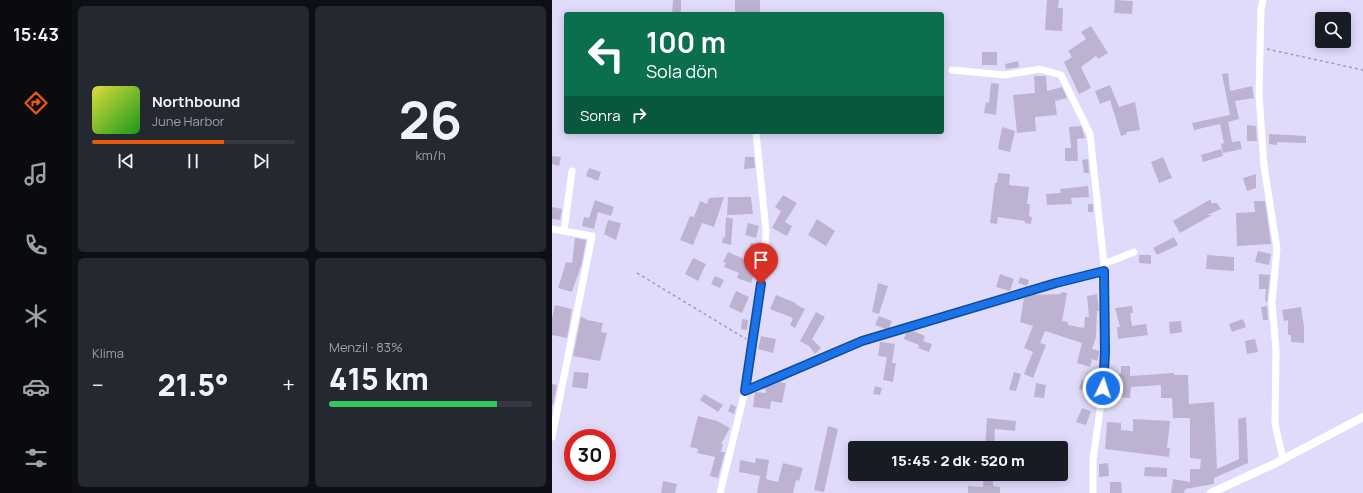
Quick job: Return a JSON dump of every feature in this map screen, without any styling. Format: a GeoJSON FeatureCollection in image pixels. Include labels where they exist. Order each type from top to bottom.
{"type":"FeatureCollection","features":[{"type":"Feature","properties":{"kind":"street"},"geometry":{"type":"LineString","coordinates":[[1263,0],[1261,9],[1259,94],[1264,166],[1277,248],[1272,303],[1276,350],[1275,424],[1283,459]]}},
{"type":"Feature","properties":{"kind":"street"},"geometry":{"type":"LineString","coordinates":[[952,70],[1005,75],[1040,69],[1061,75],[1090,134],[1104,268],[1105,352],[1103,388],[1093,460],[1093,493]]}},
{"type":"Feature","properties":{"kind":"street"},"geometry":{"type":"LineString","coordinates":[[720,493],[745,391],[763,271],[766,231],[756,134]]}},
{"type":"Feature","properties":{"kind":"street"},"geometry":{"type":"LineString","coordinates":[[564,231],[572,171]]}},
{"type":"Feature","properties":{"kind":"street"},"geometry":{"type":"LineString","coordinates":[[552,229],[592,236],[552,437]]}},
{"type":"Feature","properties":{"kind":"street"},"geometry":{"type":"LineString","coordinates":[[745,391],[862,341],[1104,268],[1134,252]]}},
{"type":"Feature","properties":{"kind":"street"},"geometry":{"type":"LineString","coordinates":[[1211,493],[1283,459],[1363,417]]}},
{"type":"Feature","properties":{"kind":"path"},"geometry":{"type":"LineString","coordinates":[[1260,47],[1363,70]]}},
{"type":"Feature","properties":{"kind":"path"},"geometry":{"type":"LineString","coordinates":[[637,273],[752,343]]}},
{"type":"Feature","properties":{"kind":"building"},"geometry":{"type":"Polygon","coordinates":[[[673,0],[681,0],[681,12],[672,12],[673,0]]]}},
{"type":"Feature","properties":{"kind":"building"},"geometry":{"type":"Polygon","coordinates":[[[735,0],[760,0],[760,12],[735,12],[735,0]]]}},
{"type":"Feature","properties":{"kind":"building"},"geometry":{"type":"Polygon","coordinates":[[[1047,0],[1059,0],[1058,8],[1063,8],[1062,31],[1045,30],[1047,0]]]}},
{"type":"Feature","properties":{"kind":"building"},"geometry":{"type":"Polygon","coordinates":[[[1115,0],[1133,1],[1132,14],[1114,13],[1115,0]]]}},
{"type":"Feature","properties":{"kind":"building"},"geometry":{"type":"Polygon","coordinates":[[[1091,26],[1108,53],[1098,59],[1096,56],[1081,67],[1091,88],[1079,94],[1064,62],[1072,57],[1068,51],[1086,39],[1081,32],[1091,26]]]}},
{"type":"Feature","properties":{"kind":"building"},"geometry":{"type":"Polygon","coordinates":[[[982,52],[997,52],[997,65],[982,65],[982,52]]]}},
{"type":"Feature","properties":{"kind":"building"},"geometry":{"type":"Polygon","coordinates":[[[1018,61],[1019,67],[1006,69],[1005,64],[1018,61]]]}},
{"type":"Feature","properties":{"kind":"building"},"geometry":{"type":"Polygon","coordinates":[[[1228,73],[1230,91],[1252,86],[1254,98],[1235,101],[1239,119],[1228,122],[1232,142],[1240,141],[1242,149],[1223,153],[1221,144],[1224,143],[1220,124],[1194,130],[1192,123],[1230,115],[1222,74],[1228,73]]]}},
{"type":"Feature","properties":{"kind":"building"},"geometry":{"type":"Polygon","coordinates":[[[1034,76],[1046,76],[1047,91],[1062,87],[1067,98],[1055,101],[1057,115],[1035,117],[1036,131],[1017,133],[1013,95],[1035,93],[1034,76]]]}},
{"type":"Feature","properties":{"kind":"building"},"geometry":{"type":"Polygon","coordinates":[[[991,83],[999,84],[996,115],[984,113],[986,102],[989,103],[991,83]]]}},
{"type":"Feature","properties":{"kind":"building"},"geometry":{"type":"Polygon","coordinates":[[[1110,85],[1119,107],[1135,102],[1140,130],[1126,132],[1127,134],[1121,136],[1110,100],[1100,104],[1095,91],[1110,85]]]}},
{"type":"Feature","properties":{"kind":"building"},"geometry":{"type":"Polygon","coordinates":[[[1247,125],[1256,126],[1257,141],[1247,141],[1247,125]]]}},
{"type":"Feature","properties":{"kind":"building"},"geometry":{"type":"Polygon","coordinates":[[[1081,126],[1085,138],[1077,139],[1078,161],[1065,161],[1065,148],[1071,148],[1069,127],[1081,126]]]}},
{"type":"Feature","properties":{"kind":"building"},"geometry":{"type":"Polygon","coordinates":[[[1002,127],[1015,131],[1010,152],[998,149],[1002,127]]]}},
{"type":"Feature","properties":{"kind":"building"},"geometry":{"type":"Polygon","coordinates":[[[1269,134],[1306,136],[1306,143],[1277,142],[1277,145],[1269,144],[1269,134]]]}},
{"type":"Feature","properties":{"kind":"building"},"geometry":{"type":"Polygon","coordinates":[[[1221,149],[1223,156],[1203,162],[1201,155],[1221,149]]]}},
{"type":"Feature","properties":{"kind":"building"},"geometry":{"type":"Polygon","coordinates":[[[552,156],[561,157],[559,166],[552,164],[552,156]]]}},
{"type":"Feature","properties":{"kind":"building"},"geometry":{"type":"Polygon","coordinates":[[[745,157],[754,157],[755,168],[744,169],[745,157]]]}},
{"type":"Feature","properties":{"kind":"building"},"geometry":{"type":"Polygon","coordinates":[[[1163,157],[1172,178],[1159,183],[1151,162],[1163,157]]]}},
{"type":"Feature","properties":{"kind":"building"},"geometry":{"type":"Polygon","coordinates":[[[1088,159],[1089,173],[1084,173],[1082,160],[1088,159]]]}},
{"type":"Feature","properties":{"kind":"building"},"geometry":{"type":"Polygon","coordinates":[[[589,168],[601,172],[598,181],[586,176],[589,168]]]}},
{"type":"Feature","properties":{"kind":"building"},"geometry":{"type":"Polygon","coordinates":[[[998,173],[1010,174],[1009,185],[1029,187],[1027,204],[1030,204],[1029,216],[1032,217],[1031,224],[1025,223],[1025,221],[998,217],[997,224],[990,223],[995,183],[997,183],[998,173]]]}},
{"type":"Feature","properties":{"kind":"building"},"geometry":{"type":"Polygon","coordinates":[[[1256,174],[1256,188],[1247,191],[1243,178],[1256,174]]]}},
{"type":"Feature","properties":{"kind":"building"},"geometry":{"type":"Polygon","coordinates":[[[1088,186],[1089,197],[1071,198],[1072,204],[1047,205],[1046,194],[1061,193],[1060,189],[1088,186]]]}},
{"type":"Feature","properties":{"kind":"building"},"geometry":{"type":"Polygon","coordinates":[[[783,195],[797,203],[785,222],[792,226],[787,236],[772,228],[781,211],[775,207],[783,195]]]}},
{"type":"Feature","properties":{"kind":"building"},"geometry":{"type":"Polygon","coordinates":[[[724,197],[714,227],[702,223],[693,245],[680,240],[690,216],[694,217],[700,201],[707,204],[709,198],[724,197]]]}},
{"type":"Feature","properties":{"kind":"building"},"geometry":{"type":"Polygon","coordinates":[[[728,197],[751,197],[753,214],[727,215],[728,197]]]}},
{"type":"Feature","properties":{"kind":"building"},"geometry":{"type":"Polygon","coordinates":[[[1211,199],[1211,203],[1217,203],[1221,209],[1207,215],[1212,215],[1180,233],[1173,221],[1211,199]]]}},
{"type":"Feature","properties":{"kind":"building"},"geometry":{"type":"Polygon","coordinates":[[[595,200],[614,207],[611,216],[598,212],[594,229],[582,226],[584,217],[589,218],[595,200]]]}},
{"type":"Feature","properties":{"kind":"building"},"geometry":{"type":"Polygon","coordinates":[[[1254,201],[1265,201],[1271,244],[1237,246],[1236,213],[1255,212],[1254,201]]]}},
{"type":"Feature","properties":{"kind":"building"},"geometry":{"type":"Polygon","coordinates":[[[1088,204],[1093,204],[1093,212],[1088,212],[1088,204]]]}},
{"type":"Feature","properties":{"kind":"building"},"geometry":{"type":"Polygon","coordinates":[[[552,207],[562,209],[560,220],[552,219],[552,207]]]}},
{"type":"Feature","properties":{"kind":"building"},"geometry":{"type":"Polygon","coordinates":[[[726,217],[733,219],[731,245],[722,243],[723,237],[725,238],[726,217]]]}},
{"type":"Feature","properties":{"kind":"building"},"geometry":{"type":"Polygon","coordinates":[[[817,219],[835,231],[826,246],[808,235],[817,219]]]}},
{"type":"Feature","properties":{"kind":"building"},"geometry":{"type":"Polygon","coordinates":[[[608,220],[621,223],[616,240],[604,234],[608,220]]]}},
{"type":"Feature","properties":{"kind":"building"},"geometry":{"type":"Polygon","coordinates":[[[748,223],[759,226],[756,238],[745,235],[748,223]]]}},
{"type":"Feature","properties":{"kind":"building"},"geometry":{"type":"Polygon","coordinates":[[[1174,237],[1178,245],[1157,255],[1153,248],[1174,237]]]}},
{"type":"Feature","properties":{"kind":"building"},"geometry":{"type":"Polygon","coordinates":[[[575,238],[586,240],[582,263],[572,292],[558,288],[566,262],[572,263],[575,238]]]}},
{"type":"Feature","properties":{"kind":"building"},"geometry":{"type":"Polygon","coordinates":[[[751,243],[760,245],[757,259],[754,258],[750,270],[755,272],[751,283],[737,278],[739,273],[724,267],[726,263],[723,262],[728,252],[746,260],[751,243]]]}},
{"type":"Feature","properties":{"kind":"building"},"geometry":{"type":"Polygon","coordinates":[[[1258,251],[1271,254],[1269,265],[1255,262],[1258,251]]]}},
{"type":"Feature","properties":{"kind":"building"},"geometry":{"type":"Polygon","coordinates":[[[1139,255],[1151,255],[1151,264],[1139,263],[1139,255]]]}},
{"type":"Feature","properties":{"kind":"building"},"geometry":{"type":"Polygon","coordinates":[[[1207,255],[1234,257],[1234,271],[1206,269],[1207,255]]]}},
{"type":"Feature","properties":{"kind":"building"},"geometry":{"type":"Polygon","coordinates":[[[693,258],[706,264],[698,281],[685,274],[693,258]]]}},
{"type":"Feature","properties":{"kind":"building"},"geometry":{"type":"Polygon","coordinates":[[[1000,274],[1014,279],[1010,291],[996,287],[1000,274]]]}},
{"type":"Feature","properties":{"kind":"building"},"geometry":{"type":"Polygon","coordinates":[[[1259,274],[1270,275],[1267,302],[1265,301],[1266,289],[1259,289],[1259,274]]]}},
{"type":"Feature","properties":{"kind":"building"},"geometry":{"type":"Polygon","coordinates":[[[715,276],[724,280],[720,288],[711,284],[715,276]]]}},
{"type":"Feature","properties":{"kind":"building"},"geometry":{"type":"Polygon","coordinates":[[[1020,277],[1029,280],[1027,286],[1018,283],[1020,277]]]}},
{"type":"Feature","properties":{"kind":"building"},"geometry":{"type":"Polygon","coordinates":[[[878,283],[888,286],[879,314],[872,312],[878,283]]]}},
{"type":"Feature","properties":{"kind":"building"},"geometry":{"type":"Polygon","coordinates":[[[736,291],[749,297],[742,313],[729,307],[736,291]]]}},
{"type":"Feature","properties":{"kind":"building"},"geometry":{"type":"Polygon","coordinates":[[[1061,292],[1067,293],[1062,321],[1068,322],[1068,325],[1084,328],[1085,317],[1089,317],[1087,296],[1097,294],[1099,311],[1097,311],[1096,337],[1092,349],[1100,351],[1097,361],[1092,359],[1090,367],[1077,363],[1082,343],[1045,331],[1040,343],[1046,345],[1033,378],[1024,374],[1033,352],[1024,348],[1033,326],[1020,322],[1024,298],[1033,295],[1061,294],[1061,292]]]}},
{"type":"Feature","properties":{"kind":"building"},"geometry":{"type":"Polygon","coordinates":[[[776,295],[796,303],[795,304],[805,309],[795,328],[790,325],[793,318],[770,309],[776,295]]]}},
{"type":"Feature","properties":{"kind":"building"},"geometry":{"type":"Polygon","coordinates":[[[555,305],[572,309],[567,338],[552,335],[552,318],[555,305]]]}},
{"type":"Feature","properties":{"kind":"building"},"geometry":{"type":"Polygon","coordinates":[[[1132,306],[1133,313],[1130,313],[1132,326],[1146,324],[1148,335],[1118,339],[1117,327],[1120,327],[1115,308],[1132,306]]]}},
{"type":"Feature","properties":{"kind":"building"},"geometry":{"type":"Polygon","coordinates":[[[1267,306],[1268,320],[1263,320],[1261,307],[1267,306]]]}},
{"type":"Feature","properties":{"kind":"building"},"geometry":{"type":"Polygon","coordinates":[[[1301,307],[1304,327],[1304,343],[1291,342],[1291,335],[1288,335],[1288,320],[1284,321],[1282,310],[1301,307]]]}},
{"type":"Feature","properties":{"kind":"building"},"geometry":{"type":"Polygon","coordinates":[[[816,312],[825,317],[812,339],[821,348],[815,354],[809,346],[800,341],[816,312]]]}},
{"type":"Feature","properties":{"kind":"building"},"geometry":{"type":"Polygon","coordinates":[[[581,316],[587,320],[603,323],[601,332],[607,333],[600,361],[573,356],[581,316]]]}},
{"type":"Feature","properties":{"kind":"building"},"geometry":{"type":"Polygon","coordinates":[[[879,316],[892,321],[889,328],[885,329],[875,325],[879,316]]]}},
{"type":"Feature","properties":{"kind":"building"},"geometry":{"type":"Polygon","coordinates":[[[742,319],[748,320],[747,330],[741,329],[742,319]]]}},
{"type":"Feature","properties":{"kind":"building"},"geometry":{"type":"Polygon","coordinates":[[[1243,319],[1246,327],[1232,332],[1229,324],[1243,319]]]}},
{"type":"Feature","properties":{"kind":"building"},"geometry":{"type":"Polygon","coordinates":[[[1181,321],[1182,332],[1170,334],[1169,322],[1181,321]]]}},
{"type":"Feature","properties":{"kind":"building"},"geometry":{"type":"Polygon","coordinates":[[[913,331],[925,336],[923,341],[932,344],[929,352],[918,348],[919,345],[904,339],[906,333],[913,331]]]}},
{"type":"Feature","properties":{"kind":"building"},"geometry":{"type":"Polygon","coordinates":[[[761,336],[776,339],[773,353],[758,349],[761,336]]]}},
{"type":"Feature","properties":{"kind":"building"},"geometry":{"type":"Polygon","coordinates":[[[1255,339],[1258,352],[1247,354],[1245,341],[1255,339]]]}},
{"type":"Feature","properties":{"kind":"building"},"geometry":{"type":"Polygon","coordinates":[[[880,342],[895,344],[892,363],[896,363],[893,382],[883,380],[887,357],[878,356],[880,342]]]}},
{"type":"Feature","properties":{"kind":"building"},"geometry":{"type":"Polygon","coordinates":[[[1121,366],[1130,366],[1130,376],[1174,373],[1174,375],[1188,375],[1189,404],[1214,402],[1217,469],[1239,459],[1238,419],[1246,417],[1248,463],[1214,478],[1214,484],[1185,489],[1184,493],[1171,493],[1173,479],[1190,482],[1190,469],[1200,469],[1201,459],[1190,458],[1190,418],[1173,418],[1172,398],[1161,398],[1161,385],[1131,387],[1130,398],[1115,397],[1117,375],[1121,374],[1121,366]]]}},
{"type":"Feature","properties":{"kind":"building"},"geometry":{"type":"Polygon","coordinates":[[[574,372],[589,373],[587,389],[572,387],[574,372]]]}},
{"type":"Feature","properties":{"kind":"building"},"geometry":{"type":"Polygon","coordinates":[[[1014,372],[1021,374],[1016,391],[1009,390],[1014,372]]]}},
{"type":"Feature","properties":{"kind":"building"},"geometry":{"type":"Polygon","coordinates":[[[1082,380],[1093,382],[1093,385],[1098,386],[1096,393],[1079,389],[1082,380]]]}},
{"type":"Feature","properties":{"kind":"building"},"geometry":{"type":"Polygon","coordinates":[[[779,382],[786,383],[782,403],[771,401],[770,409],[753,407],[755,392],[766,393],[765,388],[779,382]]]}},
{"type":"Feature","properties":{"kind":"building"},"geometry":{"type":"Polygon","coordinates":[[[1036,383],[1046,385],[1044,398],[1034,397],[1036,383]]]}},
{"type":"Feature","properties":{"kind":"building"},"geometry":{"type":"Polygon","coordinates":[[[552,384],[557,385],[553,405],[552,405],[552,384]]]}},
{"type":"Feature","properties":{"kind":"building"},"geometry":{"type":"Polygon","coordinates":[[[875,386],[882,388],[880,395],[873,394],[875,386]]]}},
{"type":"Feature","properties":{"kind":"building"},"geometry":{"type":"Polygon","coordinates":[[[704,394],[723,405],[718,412],[700,400],[704,394]]]}},
{"type":"Feature","properties":{"kind":"building"},"geometry":{"type":"Polygon","coordinates":[[[731,404],[736,407],[734,414],[728,411],[731,404]]]}},
{"type":"Feature","properties":{"kind":"building"},"geometry":{"type":"Polygon","coordinates":[[[1082,408],[1091,411],[1086,425],[1076,422],[1082,408]]]}},
{"type":"Feature","properties":{"kind":"building"},"geometry":{"type":"Polygon","coordinates":[[[698,416],[717,421],[730,428],[721,444],[723,444],[721,452],[725,452],[718,478],[710,476],[715,457],[697,453],[698,449],[690,447],[698,416]]]}},
{"type":"Feature","properties":{"kind":"building"},"geometry":{"type":"Polygon","coordinates":[[[987,418],[1016,421],[1015,431],[995,429],[994,441],[985,441],[987,418]]]}},
{"type":"Feature","properties":{"kind":"building"},"geometry":{"type":"Polygon","coordinates":[[[1133,419],[1170,421],[1167,448],[1170,448],[1169,457],[1105,449],[1107,422],[1121,423],[1121,430],[1133,431],[1133,419]]]}},
{"type":"Feature","properties":{"kind":"building"},"geometry":{"type":"Polygon","coordinates":[[[828,426],[838,429],[824,492],[814,490],[828,426]]]}},
{"type":"Feature","properties":{"kind":"building"},"geometry":{"type":"Polygon","coordinates":[[[756,458],[769,460],[766,479],[778,482],[783,463],[803,468],[799,481],[796,480],[793,493],[757,493],[760,476],[739,472],[740,460],[755,463],[756,458]]]}},
{"type":"Feature","properties":{"kind":"building"},"geometry":{"type":"Polygon","coordinates":[[[1108,463],[1109,476],[1099,477],[1099,464],[1108,463]]]}},
{"type":"Feature","properties":{"kind":"building"},"geometry":{"type":"Polygon","coordinates":[[[1145,467],[1167,468],[1167,477],[1144,476],[1145,467]]]}},
{"type":"Feature","properties":{"kind":"building"},"geometry":{"type":"Polygon","coordinates":[[[663,481],[677,484],[675,493],[661,493],[663,481]]]}},
{"type":"Feature","properties":{"kind":"building"},"geometry":{"type":"Polygon","coordinates":[[[983,481],[993,481],[993,486],[1000,487],[1000,493],[968,493],[968,486],[983,487],[983,481]]]}},
{"type":"Feature","properties":{"kind":"building"},"geometry":{"type":"Polygon","coordinates":[[[1110,482],[1121,482],[1122,493],[1110,493],[1110,482]]]}},
{"type":"Feature","properties":{"kind":"route"},"geometry":{"type":"LineString","coordinates":[[761,284],[745,391],[862,341],[1056,283],[1104,271],[1105,352],[1103,388]]}}]}
